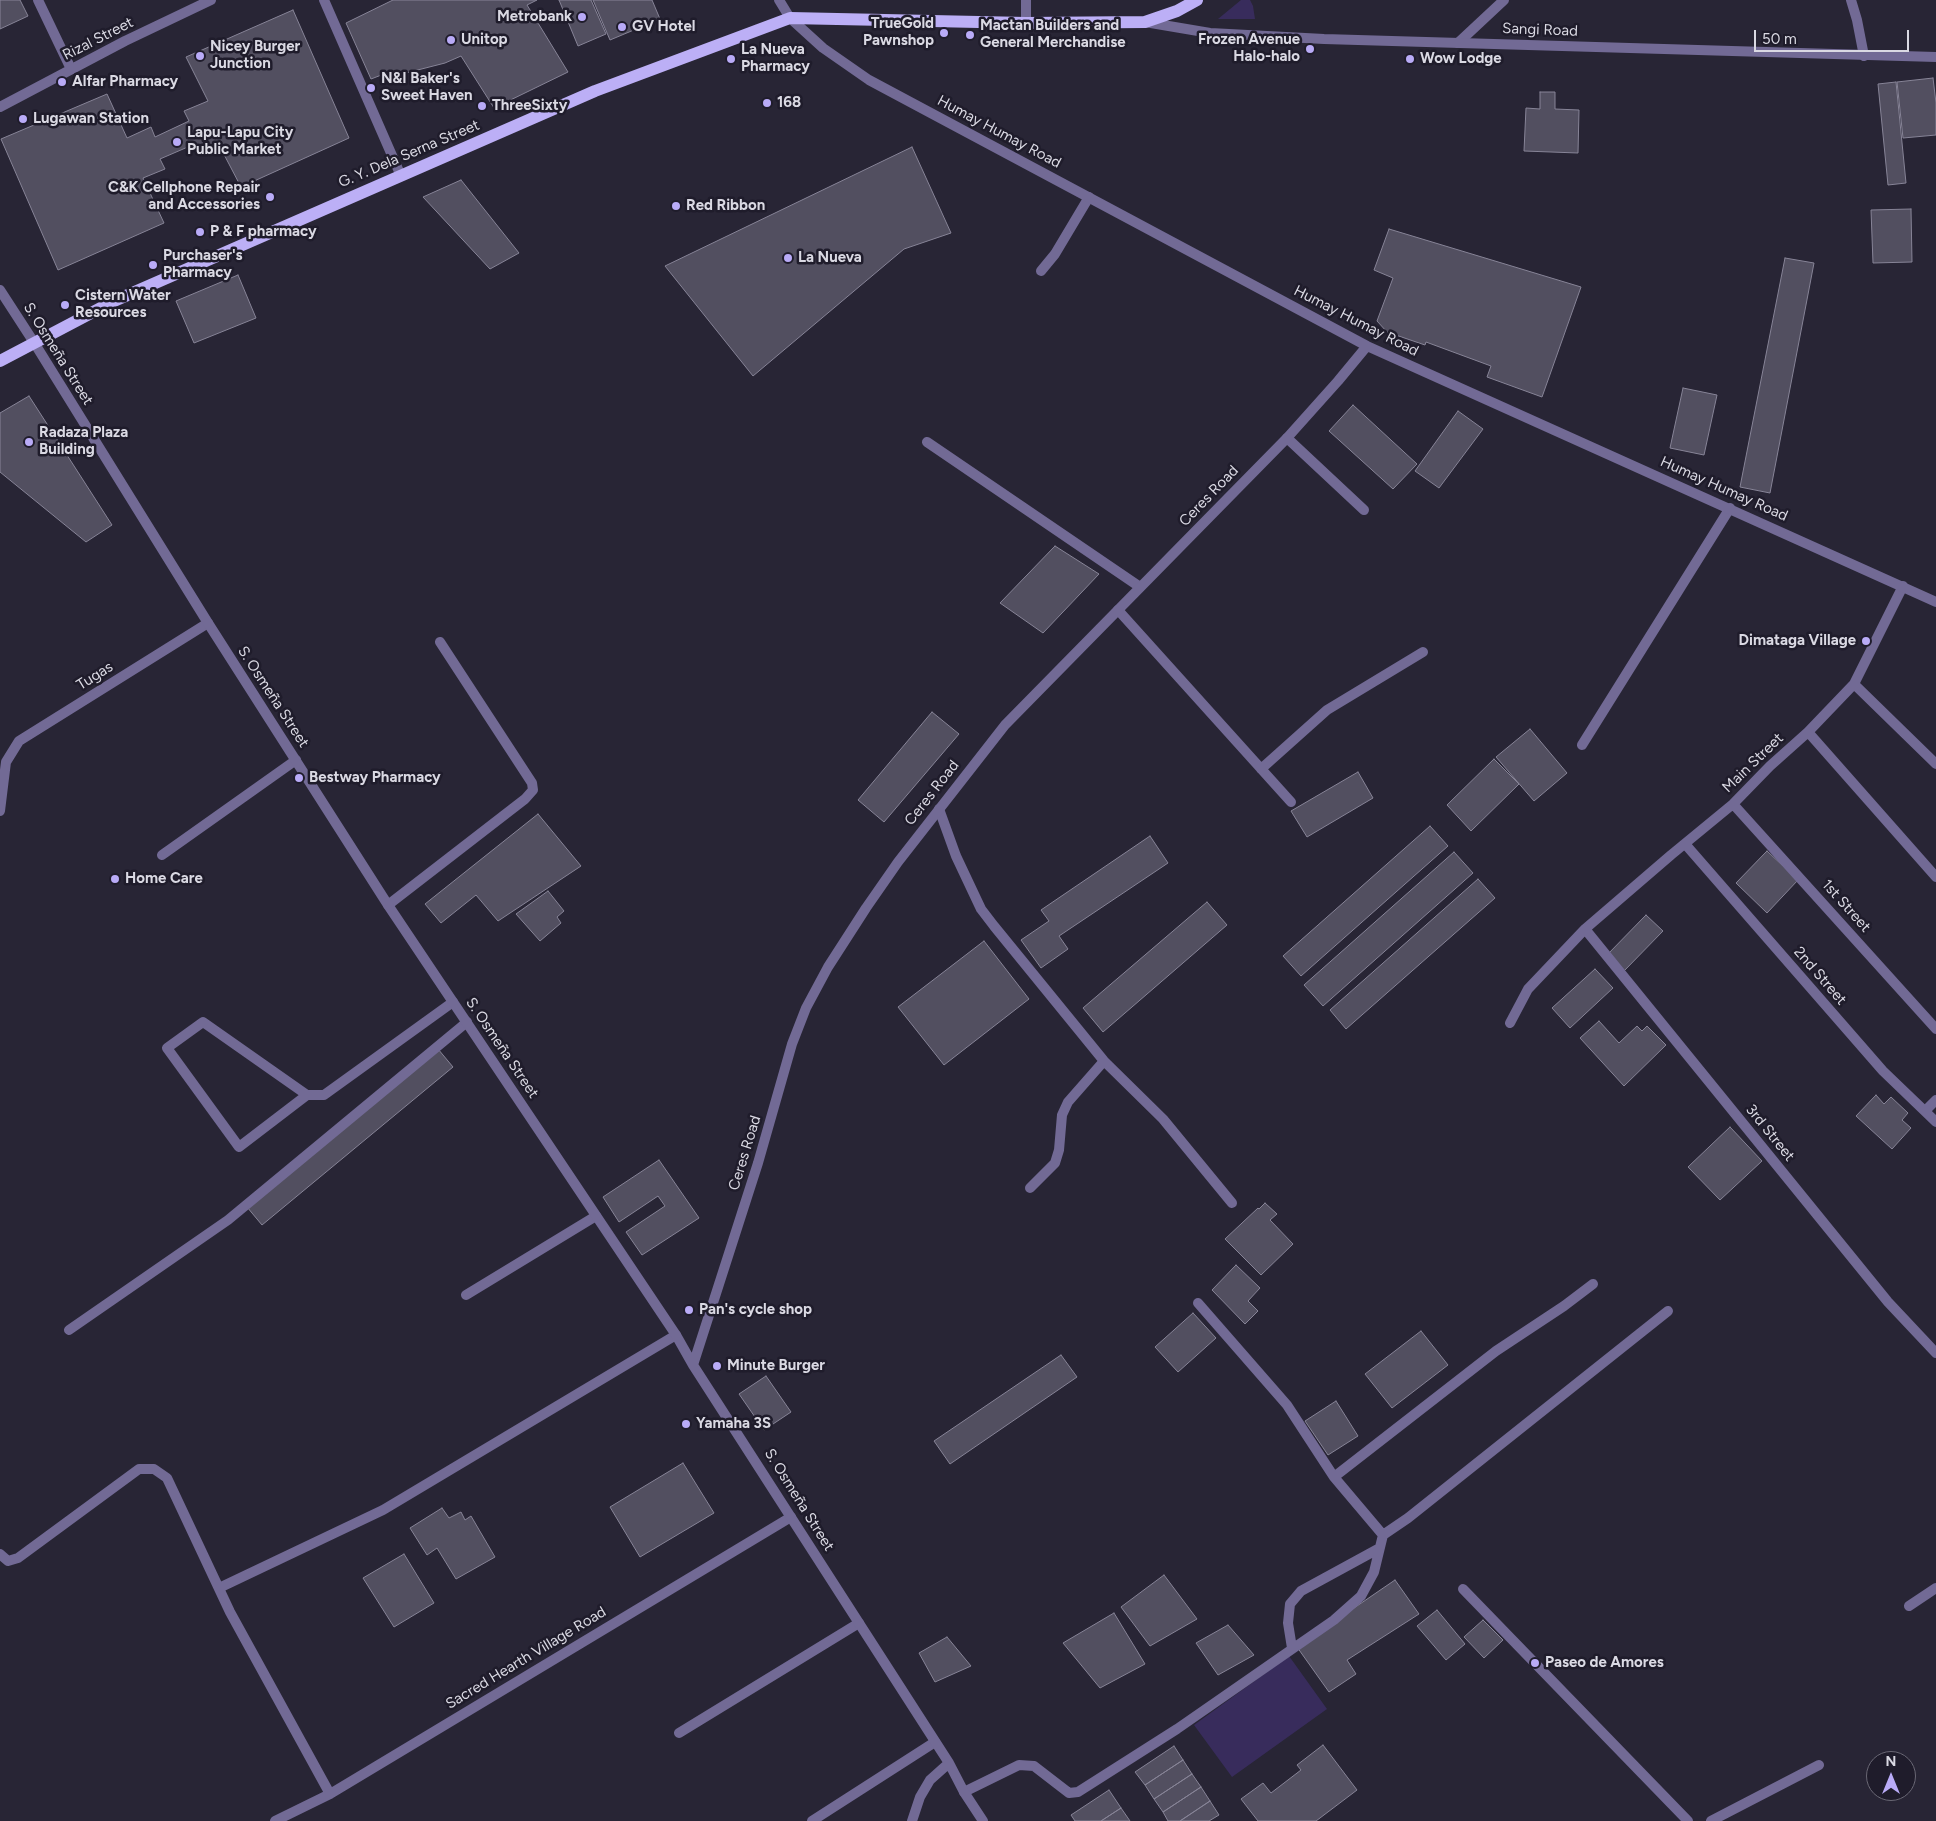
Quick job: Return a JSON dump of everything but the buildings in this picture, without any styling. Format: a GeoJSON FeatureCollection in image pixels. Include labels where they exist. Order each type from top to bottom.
{"type":"FeatureCollection","features":[{"type":"Feature","properties":{"kind":"main road","name":"G. Y. Dela Serna Street"},"geometry":{"type":"LineString","coordinates":[[0,361],[114,301],[614,83],[790,18],[1026,23],[1144,22],[1177,10],[1197,0]]}},
{"type":"Feature","properties":{"kind":"street"},"geometry":{"type":"LineString","coordinates":[[38,0],[71,69]]}},
{"type":"Feature","properties":{"kind":"street","name":"Rizal Street"},"geometry":{"type":"LineString","coordinates":[[0,107],[71,69],[211,0]]}},
{"type":"Feature","properties":{"kind":"street"},"geometry":{"type":"LineString","coordinates":[[324,0],[401,176]]}},
{"type":"Feature","properties":{"kind":"street","name":"Humay Humay Road"},"geometry":{"type":"LineString","coordinates":[[779,0],[790,18],[824,48],[869,80],[1367,346],[1936,602]]}},
{"type":"Feature","properties":{"kind":"street"},"geometry":{"type":"LineString","coordinates":[[1026,0],[1026,23]]}},
{"type":"Feature","properties":{"kind":"street"},"geometry":{"type":"LineString","coordinates":[[1458,42],[1504,0]]}},
{"type":"Feature","properties":{"kind":"street"},"geometry":{"type":"LineString","coordinates":[[1851,0],[1864,56]]}},
{"type":"Feature","properties":{"kind":"street","name":"Sangi Road"},"geometry":{"type":"LineString","coordinates":[[1144,22],[1186,30],[1324,39],[1936,57]]}},
{"type":"Feature","properties":{"kind":"street"},"geometry":{"type":"LineString","coordinates":[[1041,271],[1055,254],[1089,197]]}},
{"type":"Feature","properties":{"kind":"street","name":"S. Osmeña Street"},"geometry":{"type":"LineString","coordinates":[[0,290],[388,906],[676,1334],[693,1365],[949,1763],[964,1792],[983,1821]]}},
{"type":"Feature","properties":{"kind":"street","name":"Ceres Road"},"geometry":{"type":"LineString","coordinates":[[693,1365],[758,1163],[792,1044],[806,1008],[828,967],[866,908],[939,808],[1005,725],[1286,438],[1367,346]]}},
{"type":"Feature","properties":{"kind":"street"},"geometry":{"type":"LineString","coordinates":[[1286,438],[1364,510]]}},
{"type":"Feature","properties":{"kind":"street"},"geometry":{"type":"LineString","coordinates":[[927,442],[1140,588]]}},
{"type":"Feature","properties":{"kind":"street"},"geometry":{"type":"LineString","coordinates":[[1582,745],[1730,508]]}},
{"type":"Feature","properties":{"kind":"street","name":"Main Street"},"geometry":{"type":"LineString","coordinates":[[1510,1023],[1528,989],[1585,929],[1733,804],[1770,766],[1808,732],[1854,684],[1903,586]]}},
{"type":"Feature","properties":{"kind":"street"},"geometry":{"type":"LineString","coordinates":[[1118,610],[1291,802]]}},
{"type":"Feature","properties":{"kind":"street","name":"Tugas"},"geometry":{"type":"LineString","coordinates":[[0,811],[6,762],[19,742],[208,623]]}},
{"type":"Feature","properties":{"kind":"street"},"geometry":{"type":"LineString","coordinates":[[388,906],[525,799],[533,790],[532,783],[440,642]]}},
{"type":"Feature","properties":{"kind":"street"},"geometry":{"type":"LineString","coordinates":[[1261,769],[1327,710],[1423,652]]}},
{"type":"Feature","properties":{"kind":"street"},"geometry":{"type":"LineString","coordinates":[[1854,684],[1936,764]]}},
{"type":"Feature","properties":{"kind":"street"},"geometry":{"type":"LineString","coordinates":[[1808,732],[1936,877]]}},
{"type":"Feature","properties":{"kind":"street"},"geometry":{"type":"LineString","coordinates":[[162,855],[296,760]]}},
{"type":"Feature","properties":{"kind":"street","name":"1st Street"},"geometry":{"type":"LineString","coordinates":[[1733,804],[1936,1028]]}},
{"type":"Feature","properties":{"kind":"street"},"geometry":{"type":"LineString","coordinates":[[939,808],[956,856],[982,909],[1104,1060],[1163,1119],[1232,1203]]}},
{"type":"Feature","properties":{"kind":"street","name":"2nd Street"},"geometry":{"type":"LineString","coordinates":[[1686,845],[1883,1071],[1936,1122]]}},
{"type":"Feature","properties":{"kind":"street","name":"3rd Street"},"geometry":{"type":"LineString","coordinates":[[1585,929],[1882,1294],[1936,1353]]}},
{"type":"Feature","properties":{"kind":"street"},"geometry":{"type":"LineString","coordinates":[[307,1095],[239,1147],[167,1048],[203,1022],[307,1095],[324,1095],[453,1002]]}},
{"type":"Feature","properties":{"kind":"street"},"geometry":{"type":"LineString","coordinates":[[69,1330],[228,1220],[467,1022]]}},
{"type":"Feature","properties":{"kind":"street"},"geometry":{"type":"LineString","coordinates":[[1030,1188],[1055,1163],[1059,1150],[1062,1115],[1068,1102],[1104,1060]]}},
{"type":"Feature","properties":{"kind":"street"},"geometry":{"type":"LineString","coordinates":[[1924,1111],[1936,1100]]}},
{"type":"Feature","properties":{"kind":"street"},"geometry":{"type":"LineString","coordinates":[[466,1295],[596,1216]]}},
{"type":"Feature","properties":{"kind":"street"},"geometry":{"type":"LineString","coordinates":[[1334,1477],[1496,1351],[1564,1306],[1593,1284]]}},
{"type":"Feature","properties":{"kind":"street"},"geometry":{"type":"LineString","coordinates":[[1198,1303],[1286,1405],[1334,1477],[1382,1535]]}},
{"type":"Feature","properties":{"kind":"street"},"geometry":{"type":"LineString","coordinates":[[964,1792],[1019,1765],[1034,1766],[1069,1793],[1078,1792],[1177,1729],[1334,1620],[1361,1596],[1374,1572],[1382,1535],[1408,1518],[1668,1311]]}},
{"type":"Feature","properties":{"kind":"street"},"geometry":{"type":"LineString","coordinates":[[219,1588],[383,1510],[676,1334]]}},
{"type":"Feature","properties":{"kind":"street"},"geometry":{"type":"LineString","coordinates":[[0,1554],[8,1561],[18,1558],[139,1469],[154,1469],[167,1478],[219,1588],[330,1794]]}},
{"type":"Feature","properties":{"kind":"street","name":"Sacred Hearth Village Road"},"geometry":{"type":"LineString","coordinates":[[275,1821],[330,1794],[792,1517]]}},
{"type":"Feature","properties":{"kind":"street"},"geometry":{"type":"LineString","coordinates":[[1292,1648],[1288,1623],[1290,1604],[1301,1591],[1378,1549]]}},
{"type":"Feature","properties":{"kind":"street"},"geometry":{"type":"LineString","coordinates":[[1908,1606],[1936,1588]]}},
{"type":"Feature","properties":{"kind":"street"},"geometry":{"type":"LineString","coordinates":[[1463,1589],[1688,1821]]}},
{"type":"Feature","properties":{"kind":"street"},"geometry":{"type":"LineString","coordinates":[[679,1733],[859,1623]]}},
{"type":"Feature","properties":{"kind":"street"},"geometry":{"type":"LineString","coordinates":[[812,1821],[935,1742]]}},
{"type":"Feature","properties":{"kind":"street"},"geometry":{"type":"LineString","coordinates":[[912,1821],[920,1797],[930,1780],[949,1763]]}},
{"type":"Feature","properties":{"kind":"street"},"geometry":{"type":"LineString","coordinates":[[1711,1821],[1819,1765]]}},
{"type":"Feature","properties":{"kind":"shaded area"},"geometry":{"type":"Polygon","coordinates":[[[1241,0],[1250,0],[1255,19],[1218,19],[1241,0]]]}},
{"type":"Feature","properties":{"kind":"shaded area"},"geometry":{"type":"Polygon","coordinates":[[[1289,1656],[1327,1709],[1232,1777],[1194,1725],[1289,1656]]]}},
{"type":"Feature","properties":{"kind":"place","name":"Metrobank"},"geometry":{"type":"Point","coordinates":[582,17]}},
{"type":"Feature","properties":{"kind":"place","name":"GV Hotel"},"geometry":{"type":"Point","coordinates":[622,27]}},
{"type":"Feature","properties":{"kind":"place","name":"TrueGold Pawnshop"},"geometry":{"type":"Point","coordinates":[944,33]}},
{"type":"Feature","properties":{"kind":"place","name":"Mactan Builders and General Merchandise"},"geometry":{"type":"Point","coordinates":[970,35]}},
{"type":"Feature","properties":{"kind":"place","name":"Unitop"},"geometry":{"type":"Point","coordinates":[451,40]}},
{"type":"Feature","properties":{"kind":"place","name":"Frozen Avenue Halo-halo"},"geometry":{"type":"Point","coordinates":[1310,49]}},
{"type":"Feature","properties":{"kind":"place","name":"Nicey Burger Junction"},"geometry":{"type":"Point","coordinates":[200,56]}},
{"type":"Feature","properties":{"kind":"place","name":"La Nueva Pharmacy"},"geometry":{"type":"Point","coordinates":[731,59]}},
{"type":"Feature","properties":{"kind":"place","name":"Wow Lodge"},"geometry":{"type":"Point","coordinates":[1410,59]}},
{"type":"Feature","properties":{"kind":"place","name":"Alfar Pharmacy"},"geometry":{"type":"Point","coordinates":[62,82]}},
{"type":"Feature","properties":{"kind":"place","name":"N&I Baker's Sweet Haven"},"geometry":{"type":"Point","coordinates":[371,88]}},
{"type":"Feature","properties":{"kind":"place","name":"168"},"geometry":{"type":"Point","coordinates":[767,103]}},
{"type":"Feature","properties":{"kind":"place","name":"ThreeSixty"},"geometry":{"type":"Point","coordinates":[482,106]}},
{"type":"Feature","properties":{"kind":"place","name":"Lugawan Station"},"geometry":{"type":"Point","coordinates":[23,119]}},
{"type":"Feature","properties":{"kind":"place","name":"Lapu-Lapu City Public Market"},"geometry":{"type":"Point","coordinates":[177,142]}},
{"type":"Feature","properties":{"kind":"place","name":"C&K Cellphone Repair and Accessories"},"geometry":{"type":"Point","coordinates":[270,197]}},
{"type":"Feature","properties":{"kind":"place","name":"Red Ribbon"},"geometry":{"type":"Point","coordinates":[676,206]}},
{"type":"Feature","properties":{"kind":"place","name":"P & F pharmacy"},"geometry":{"type":"Point","coordinates":[200,232]}},
{"type":"Feature","properties":{"kind":"place","name":"La Nueva"},"geometry":{"type":"Point","coordinates":[788,258]}},
{"type":"Feature","properties":{"kind":"place","name":"Purchaser's Pharmacy"},"geometry":{"type":"Point","coordinates":[153,265]}},
{"type":"Feature","properties":{"kind":"place","name":"Cistern Water Resources"},"geometry":{"type":"Point","coordinates":[65,305]}},
{"type":"Feature","properties":{"kind":"place","name":"Radaza Plaza Building"},"geometry":{"type":"Point","coordinates":[29,442]}},
{"type":"Feature","properties":{"kind":"place","name":"Dimataga Village"},"geometry":{"type":"Point","coordinates":[1866,641]}},
{"type":"Feature","properties":{"kind":"place","name":"Bestway Pharmacy"},"geometry":{"type":"Point","coordinates":[299,778]}},
{"type":"Feature","properties":{"kind":"place","name":"Home Care"},"geometry":{"type":"Point","coordinates":[115,879]}},
{"type":"Feature","properties":{"kind":"place","name":"Pan's cycle shop"},"geometry":{"type":"Point","coordinates":[689,1310]}},
{"type":"Feature","properties":{"kind":"place","name":"Minute Burger"},"geometry":{"type":"Point","coordinates":[717,1366]}},
{"type":"Feature","properties":{"kind":"place","name":"Yamaha 3S"},"geometry":{"type":"Point","coordinates":[686,1424]}},
{"type":"Feature","properties":{"kind":"place","name":"Paseo de Amores"},"geometry":{"type":"Point","coordinates":[1535,1663]}}]}
